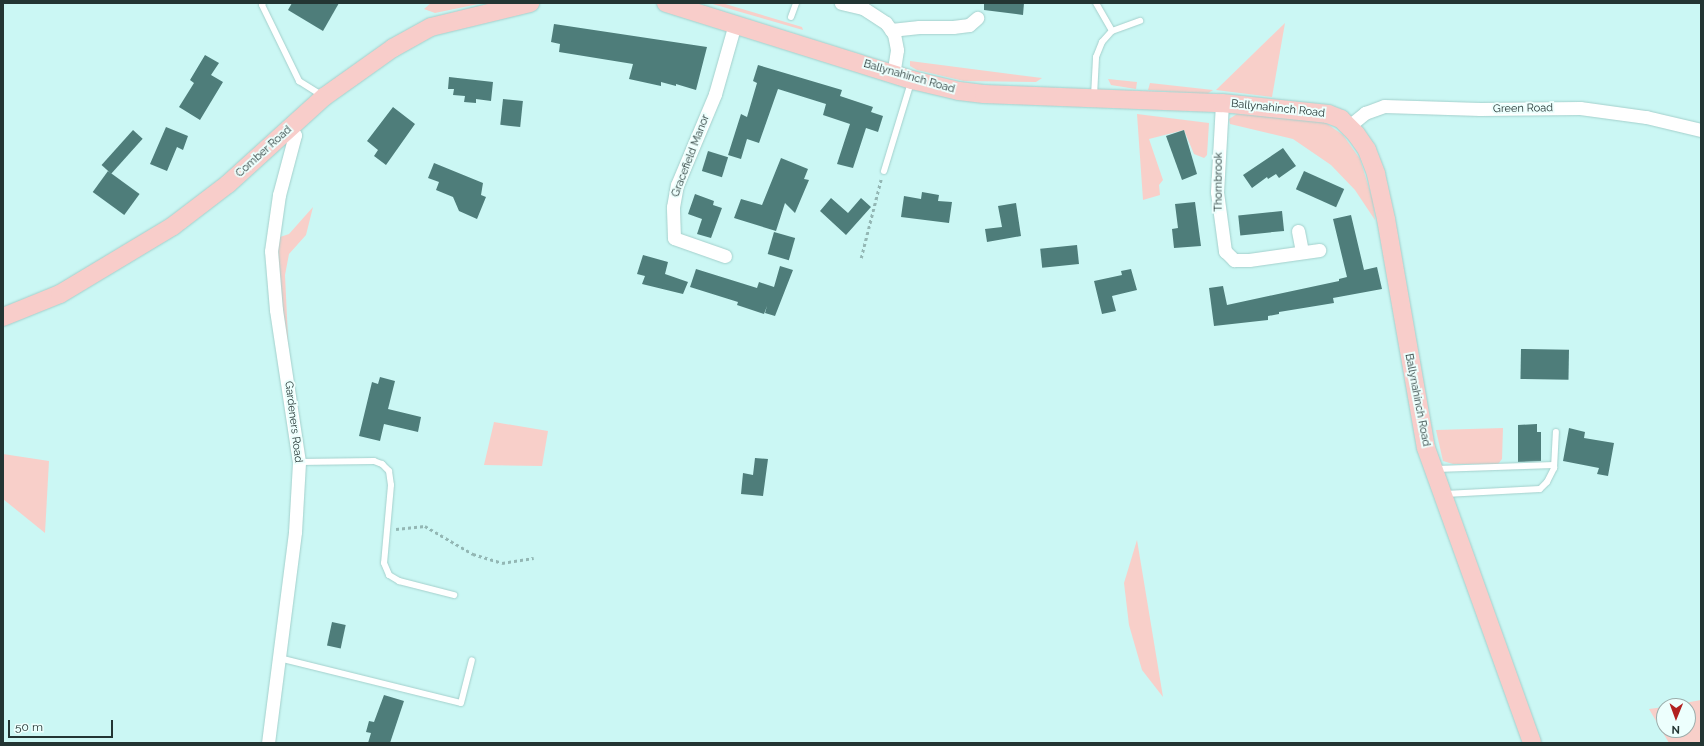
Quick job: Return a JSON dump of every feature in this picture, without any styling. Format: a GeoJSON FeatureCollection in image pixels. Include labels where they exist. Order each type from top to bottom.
{"type":"FeatureCollection","features":[{"type":"Feature","properties":{"kind":"street","name":"Comber Road"},"geometry":{"type":"LineString","coordinates":[[3,318],[60,294],[173,226],[228,184],[324,97],[393,48],[431,27],[530,3]]}},
{"type":"Feature","properties":{"kind":"street","name":"Ballynahinch Road"},"geometry":{"type":"LineString","coordinates":[[666,3],[912,80],[984,94],[1222,103],[1328,114],[1349,126],[1367,150],[1376,174],[1386,218],[1418,410],[1432,469],[1532,743]]}},
{"type":"Feature","properties":{"kind":"street"},"geometry":{"type":"LineString","coordinates":[[840,3],[863,8],[886,23],[891,30],[897,50],[893,74]]}},
{"type":"Feature","properties":{"kind":"street"},"geometry":{"type":"LineString","coordinates":[[891,30],[919,27],[953,27],[969,25],[977,18]]}},
{"type":"Feature","properties":{"kind":"street","name":"Gracefield Manor"},"geometry":{"type":"LineString","coordinates":[[725,256],[674,238],[673,208],[677,185],[715,94],[736,24]]}},
{"type":"Feature","properties":{"kind":"street","name":"Thornbrook"},"geometry":{"type":"LineString","coordinates":[[1222,103],[1217,192],[1225,251],[1234,260],[1319,250]]}},
{"type":"Feature","properties":{"kind":"street","name":"Green Road"},"geometry":{"type":"LineString","coordinates":[[1349,126],[1365,113],[1384,106],[1480,110],[1580,108],[1646,118],[1701,130]]}},
{"type":"Feature","properties":{"kind":"street","name":"Gardeners Road"},"geometry":{"type":"LineString","coordinates":[[268,743],[295,532],[299,462],[276,310],[271,251],[279,196],[295,135],[290,128]]}},
{"type":"Feature","properties":{"kind":"street"},"geometry":{"type":"LineString","coordinates":[[1298,231],[1302,252]]}},
{"type":"Feature","properties":{"kind":"lane"},"geometry":{"type":"LineString","coordinates":[[263,3],[262,6],[299,81],[324,97]]}},
{"type":"Feature","properties":{"kind":"lane"},"geometry":{"type":"LineString","coordinates":[[791,17],[796,3]]}},
{"type":"Feature","properties":{"kind":"lane"},"geometry":{"type":"LineString","coordinates":[[1096,3],[1112,30]]}},
{"type":"Feature","properties":{"kind":"lane"},"geometry":{"type":"LineString","coordinates":[[1094,98],[1096,57],[1102,42],[1112,30],[1140,21]]}},
{"type":"Feature","properties":{"kind":"lane"},"geometry":{"type":"LineString","coordinates":[[884,171],[912,80]]}},
{"type":"Feature","properties":{"kind":"lane"},"geometry":{"type":"LineString","coordinates":[[1440,494],[1540,489],[1547,482],[1554,465],[1556,432]]}},
{"type":"Feature","properties":{"kind":"lane"},"geometry":{"type":"LineString","coordinates":[[299,462],[374,460],[382,464],[389,471],[391,485],[384,563],[389,575],[399,580],[454,595]]}},
{"type":"Feature","properties":{"kind":"lane"},"geometry":{"type":"LineString","coordinates":[[1432,469],[1554,465]]}},
{"type":"Feature","properties":{"kind":"lane"},"geometry":{"type":"LineString","coordinates":[[278,658],[461,703],[472,660]]}},
{"type":"Feature","properties":{"kind":"path"},"geometry":{"type":"LineString","coordinates":[[861,258],[884,171]]}},
{"type":"Feature","properties":{"kind":"path"},"geometry":{"type":"LineString","coordinates":[[387,530],[425,526],[474,554],[502,563],[534,558]]}},
{"type":"Feature","properties":{"kind":"shaded area"},"geometry":{"type":"Polygon","coordinates":[[[431,3],[483,3],[435,13],[424,9],[431,3]]]}},
{"type":"Feature","properties":{"kind":"shaded area"},"geometry":{"type":"Polygon","coordinates":[[[709,3],[722,3],[802,27],[803,30],[709,3]]]}},
{"type":"Feature","properties":{"kind":"shaded area"},"geometry":{"type":"Polygon","coordinates":[[[1285,23],[1272,97],[1216,90],[1285,23]]]}},
{"type":"Feature","properties":{"kind":"shaded area"},"geometry":{"type":"Polygon","coordinates":[[[910,61],[1042,78],[1036,82],[964,81],[917,70],[910,66],[910,61]]]}},
{"type":"Feature","properties":{"kind":"shaded area"},"geometry":{"type":"Polygon","coordinates":[[[1108,79],[1137,82],[1136,89],[1111,85],[1108,79]]]}},
{"type":"Feature","properties":{"kind":"shaded area"},"geometry":{"type":"Polygon","coordinates":[[[1150,83],[1213,90],[1207,94],[1148,90],[1150,83]]]}},
{"type":"Feature","properties":{"kind":"shaded area"},"geometry":{"type":"Polygon","coordinates":[[[1137,114],[1209,123],[1207,155],[1204,158],[1194,154],[1184,130],[1149,139],[1163,180],[1159,185],[1160,195],[1143,200],[1137,114]]]}},
{"type":"Feature","properties":{"kind":"shaded area"},"geometry":{"type":"Polygon","coordinates":[[[1237,114],[1323,121],[1343,135],[1360,159],[1373,201],[1375,220],[1355,190],[1331,165],[1293,139],[1230,124],[1229,119],[1237,114]]]}},
{"type":"Feature","properties":{"kind":"shaded area"},"geometry":{"type":"Polygon","coordinates":[[[313,207],[306,235],[289,254],[285,275],[289,359],[278,308],[277,238],[289,234],[313,207]]]}},
{"type":"Feature","properties":{"kind":"shaded area"},"geometry":{"type":"Polygon","coordinates":[[[494,422],[548,431],[542,466],[484,465],[494,422]]]}},
{"type":"Feature","properties":{"kind":"shaded area"},"geometry":{"type":"Polygon","coordinates":[[[1503,428],[1502,459],[1498,464],[1453,464],[1443,461],[1436,430],[1503,428]]]}},
{"type":"Feature","properties":{"kind":"shaded area"},"geometry":{"type":"Polygon","coordinates":[[[3,454],[49,461],[45,533],[3,499],[3,454]]]}},
{"type":"Feature","properties":{"kind":"shaded area"},"geometry":{"type":"Polygon","coordinates":[[[1137,540],[1163,697],[1142,670],[1129,625],[1124,583],[1137,540]]]}},
{"type":"Feature","properties":{"kind":"shaded area"},"geometry":{"type":"Polygon","coordinates":[[[1701,700],[1701,743],[1669,743],[1666,738],[1696,738],[1696,701],[1701,700]]]}},
{"type":"Feature","properties":{"kind":"shaded area"},"geometry":{"type":"Polygon","coordinates":[[[1656,708],[1656,721],[1649,709],[1656,708]]]}},
{"type":"Feature","properties":{"kind":"building"},"geometry":{"type":"Polygon","coordinates":[[[292,3],[339,3],[323,31],[288,10],[292,3]]]}},
{"type":"Feature","properties":{"kind":"building"},"geometry":{"type":"Polygon","coordinates":[[[984,3],[1024,3],[1023,15],[984,10],[984,3]]]}},
{"type":"Feature","properties":{"kind":"building"},"geometry":{"type":"Polygon","coordinates":[[[554,24],[707,47],[696,90],[676,84],[676,86],[661,82],[661,86],[629,79],[633,64],[559,52],[560,44],[551,42],[554,24]]]}},
{"type":"Feature","properties":{"kind":"building"},"geometry":{"type":"Polygon","coordinates":[[[205,55],[219,63],[211,75],[223,82],[200,120],[179,107],[194,83],[190,80],[205,55]]]}},
{"type":"Feature","properties":{"kind":"building"},"geometry":{"type":"Polygon","coordinates":[[[758,65],[842,90],[840,96],[873,107],[871,112],[883,116],[878,132],[866,128],[853,168],[837,164],[850,124],[823,115],[826,104],[778,89],[759,143],[747,139],[741,159],[728,155],[741,114],[747,117],[757,83],[753,81],[758,65]]]}},
{"type":"Feature","properties":{"kind":"building"},"geometry":{"type":"Polygon","coordinates":[[[449,77],[493,82],[491,101],[476,99],[476,103],[464,102],[465,96],[453,95],[454,89],[448,89],[449,77]]]}},
{"type":"Feature","properties":{"kind":"building"},"geometry":{"type":"Polygon","coordinates":[[[503,99],[523,101],[520,127],[500,125],[503,99]]]}},
{"type":"Feature","properties":{"kind":"building"},"geometry":{"type":"Polygon","coordinates":[[[393,107],[415,124],[386,165],[374,156],[378,150],[367,141],[393,107]]]}},
{"type":"Feature","properties":{"kind":"building"},"geometry":{"type":"Polygon","coordinates":[[[166,127],[188,136],[183,150],[177,147],[167,171],[150,164],[166,127]]]}},
{"type":"Feature","properties":{"kind":"building"},"geometry":{"type":"Polygon","coordinates":[[[133,130],[143,139],[111,174],[102,165],[133,130]]]}},
{"type":"Feature","properties":{"kind":"building"},"geometry":{"type":"Polygon","coordinates":[[[1184,130],[1197,174],[1182,180],[1166,136],[1184,130]]]}},
{"type":"Feature","properties":{"kind":"building"},"geometry":{"type":"Polygon","coordinates":[[[1283,148],[1296,166],[1279,178],[1276,174],[1268,179],[1267,177],[1252,188],[1243,175],[1283,148]]]}},
{"type":"Feature","properties":{"kind":"building"},"geometry":{"type":"Polygon","coordinates":[[[708,151],[728,157],[722,177],[702,171],[708,151]]]}},
{"type":"Feature","properties":{"kind":"building"},"geometry":{"type":"Polygon","coordinates":[[[781,158],[808,169],[804,179],[809,180],[795,213],[785,203],[776,231],[734,218],[741,199],[762,205],[781,158]]]}},
{"type":"Feature","properties":{"kind":"building"},"geometry":{"type":"Polygon","coordinates":[[[434,163],[483,183],[481,195],[486,197],[477,219],[459,211],[453,197],[436,190],[439,182],[428,178],[434,163]]]}},
{"type":"Feature","properties":{"kind":"building"},"geometry":{"type":"Polygon","coordinates":[[[108,171],[140,194],[124,215],[93,192],[108,171]]]}},
{"type":"Feature","properties":{"kind":"building"},"geometry":{"type":"Polygon","coordinates":[[[1304,171],[1344,189],[1336,207],[1296,189],[1304,171]]]}},
{"type":"Feature","properties":{"kind":"building"},"geometry":{"type":"Polygon","coordinates":[[[922,192],[939,195],[938,201],[952,202],[949,223],[901,217],[904,196],[921,199],[922,192]]]}},
{"type":"Feature","properties":{"kind":"building"},"geometry":{"type":"Polygon","coordinates":[[[695,194],[714,201],[713,205],[722,208],[711,238],[697,234],[702,219],[688,214],[695,194]]]}},
{"type":"Feature","properties":{"kind":"building"},"geometry":{"type":"Polygon","coordinates":[[[831,198],[848,213],[861,198],[871,207],[846,235],[820,211],[831,198]]]}},
{"type":"Feature","properties":{"kind":"building"},"geometry":{"type":"Polygon","coordinates":[[[1195,202],[1201,246],[1174,248],[1172,229],[1178,228],[1175,204],[1195,202]]]}},
{"type":"Feature","properties":{"kind":"building"},"geometry":{"type":"Polygon","coordinates":[[[1016,203],[1021,236],[987,242],[985,229],[1002,227],[998,206],[1016,203]]]}},
{"type":"Feature","properties":{"kind":"building"},"geometry":{"type":"Polygon","coordinates":[[[1282,211],[1284,231],[1240,235],[1238,216],[1282,211]]]}},
{"type":"Feature","properties":{"kind":"building"},"geometry":{"type":"Polygon","coordinates":[[[1351,215],[1364,270],[1377,267],[1382,289],[1333,298],[1334,303],[1279,312],[1279,314],[1268,316],[1268,320],[1214,326],[1209,288],[1223,286],[1227,305],[1339,281],[1339,279],[1347,277],[1333,219],[1351,215]]]}},
{"type":"Feature","properties":{"kind":"building"},"geometry":{"type":"Polygon","coordinates":[[[774,232],[795,238],[789,260],[768,254],[774,232]]]}},
{"type":"Feature","properties":{"kind":"building"},"geometry":{"type":"Polygon","coordinates":[[[1077,245],[1079,264],[1042,268],[1040,249],[1077,245]]]}},
{"type":"Feature","properties":{"kind":"building"},"geometry":{"type":"Polygon","coordinates":[[[643,255],[668,262],[665,274],[688,282],[683,294],[642,284],[645,276],[637,274],[643,255]]]}},
{"type":"Feature","properties":{"kind":"building"},"geometry":{"type":"Polygon","coordinates":[[[780,266],[793,270],[775,316],[765,313],[767,306],[764,314],[737,305],[738,302],[690,287],[696,269],[757,288],[759,282],[774,287],[780,266]]]}},
{"type":"Feature","properties":{"kind":"building"},"geometry":{"type":"Polygon","coordinates":[[[1131,269],[1137,290],[1112,296],[1116,311],[1102,314],[1094,281],[1122,275],[1121,271],[1131,269]]]}},
{"type":"Feature","properties":{"kind":"building"},"geometry":{"type":"Polygon","coordinates":[[[1521,349],[1569,350],[1568,380],[1520,379],[1521,349]]]}},
{"type":"Feature","properties":{"kind":"building"},"geometry":{"type":"Polygon","coordinates":[[[380,377],[395,381],[388,409],[421,417],[418,432],[384,424],[380,441],[359,436],[372,382],[378,384],[380,377]]]}},
{"type":"Feature","properties":{"kind":"building"},"geometry":{"type":"Polygon","coordinates":[[[1537,424],[1537,432],[1541,432],[1541,461],[1518,462],[1518,425],[1537,424]]]}},
{"type":"Feature","properties":{"kind":"building"},"geometry":{"type":"Polygon","coordinates":[[[1569,428],[1585,432],[1584,438],[1614,443],[1608,476],[1597,474],[1599,468],[1563,461],[1569,428]]]}},
{"type":"Feature","properties":{"kind":"building"},"geometry":{"type":"Polygon","coordinates":[[[755,458],[768,459],[763,496],[741,494],[743,473],[753,475],[755,458]]]}},
{"type":"Feature","properties":{"kind":"building"},"geometry":{"type":"Polygon","coordinates":[[[332,622],[346,625],[341,648],[327,645],[332,622]]]}},
{"type":"Feature","properties":{"kind":"building"},"geometry":{"type":"Polygon","coordinates":[[[384,695],[404,701],[390,743],[368,743],[371,733],[366,732],[369,721],[374,722],[384,695]]]}}]}
